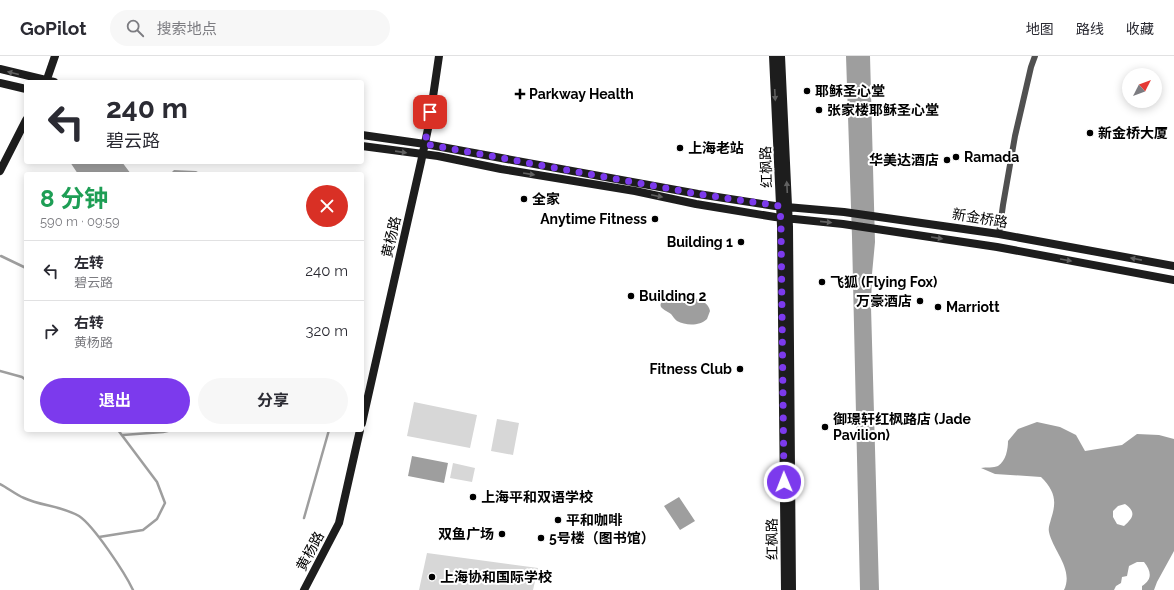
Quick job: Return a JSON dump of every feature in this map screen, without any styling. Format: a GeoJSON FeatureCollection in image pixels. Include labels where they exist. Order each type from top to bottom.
{"type":"FeatureCollection","features":[{"type":"Feature","properties":{"kind":"street"},"geometry":{"type":"LineString","coordinates":[[49,80],[56,56]]}},
{"type":"Feature","properties":{"kind":"street","name":"黄杨路"},"geometry":{"type":"LineString","coordinates":[[364,414],[423,155],[439,56]]}},
{"type":"Feature","properties":{"kind":"street","name":"红枫路"},"geometry":{"type":"LineString","coordinates":[[773,56],[778,147],[784,206]]}},
{"type":"Feature","properties":{"kind":"street","name":"红枫路"},"geometry":{"type":"LineString","coordinates":[[781,56],[784,206],[786,590]]}},
{"type":"Feature","properties":{"kind":"street"},"geometry":{"type":"LineString","coordinates":[[999,234],[1015,136],[1031,66],[1036,56]]}},
{"type":"Feature","properties":{"kind":"street"},"geometry":{"type":"LineString","coordinates":[[0,69],[41,80]]}},
{"type":"Feature","properties":{"kind":"street"},"geometry":{"type":"LineString","coordinates":[[0,83],[24,89]]}},
{"type":"Feature","properties":{"kind":"street"},"geometry":{"type":"LineString","coordinates":[[0,171],[24,124]]}},
{"type":"Feature","properties":{"kind":"street","name":"新金桥路"},"geometry":{"type":"LineString","coordinates":[[364,134],[698,194],[784,206],[844,212],[999,234],[1174,266]]}},
{"type":"Feature","properties":{"kind":"street","name":"新金桥路"},"geometry":{"type":"LineString","coordinates":[[364,146],[634,191],[696,204],[784,218],[843,224],[1004,248],[1174,280]]}},
{"type":"Feature","properties":{"kind":"street","name":"红枫路"},"geometry":{"type":"LineString","coordinates":[[784,218],[790,295],[792,590]]}},
{"type":"Feature","properties":{"kind":"street","name":"黄杨路"},"geometry":{"type":"LineString","coordinates":[[304,590],[339,523],[360,432]]}},
{"type":"Feature","properties":{"kind":"shaded area"},"geometry":{"type":"Polygon","coordinates":[[[846,56],[870,56],[875,242],[871,307],[879,590],[860,590],[852,237],[846,56]]]}},
{"type":"Feature","properties":{"kind":"shaded area"},"geometry":{"type":"Polygon","coordinates":[[[71,164],[124,164],[130,172],[77,172],[71,164]]]}},
{"type":"Feature","properties":{"kind":"shaded area"},"geometry":{"type":"Polygon","coordinates":[[[174,170],[198,172],[172,172],[174,170]]]}},
{"type":"Feature","properties":{"kind":"shaded area"},"geometry":{"type":"Polygon","coordinates":[[[681,297],[694,298],[703,301],[709,307],[710,311],[707,319],[697,324],[684,324],[677,321],[671,314],[662,308],[661,304],[665,299],[675,299],[681,297]]]}},
{"type":"Feature","properties":{"kind":"shaded area"},"geometry":{"type":"Polygon","coordinates":[[[414,402],[477,415],[470,448],[407,436],[414,402]]]}},
{"type":"Feature","properties":{"kind":"shaded area"},"geometry":{"type":"Polygon","coordinates":[[[497,419],[519,423],[513,455],[491,451],[497,419]]]}},
{"type":"Feature","properties":{"kind":"shaded area"},"geometry":{"type":"Polygon","coordinates":[[[1037,422],[1060,427],[1076,435],[1085,451],[1122,445],[1137,434],[1159,435],[1174,439],[1174,551],[1154,590],[1142,590],[1142,586],[1148,581],[1150,575],[1144,562],[1137,562],[1129,566],[1127,576],[1122,577],[1121,583],[1116,586],[1114,590],[1064,590],[1066,582],[1065,567],[1049,532],[1054,507],[1054,496],[1046,482],[1041,477],[995,474],[981,468],[996,467],[1001,464],[1006,455],[1008,441],[1018,429],[1037,422]],[[1125,504],[1118,506],[1113,511],[1113,517],[1117,524],[1124,526],[1130,520],[1132,517],[1132,512],[1125,504]]]}},
{"type":"Feature","properties":{"kind":"shaded area"},"geometry":{"type":"Polygon","coordinates":[[[412,456],[448,463],[444,483],[408,476],[412,456]]]}},
{"type":"Feature","properties":{"kind":"shaded area"},"geometry":{"type":"Polygon","coordinates":[[[453,463],[475,468],[472,482],[450,478],[453,463]]]}},
{"type":"Feature","properties":{"kind":"shaded area"},"geometry":{"type":"Polygon","coordinates":[[[679,497],[695,521],[680,530],[664,506],[679,497]]]}},
{"type":"Feature","properties":{"kind":"shaded area"},"geometry":{"type":"Polygon","coordinates":[[[427,553],[538,568],[533,590],[419,590],[427,553]]]}},
{"type":"Feature","properties":{"kind":"waterway"},"geometry":{"type":"LineString","coordinates":[[1,256],[24,267]]}},
{"type":"Feature","properties":{"kind":"waterway"},"geometry":{"type":"LineString","coordinates":[[0,371],[24,378]]}},
{"type":"Feature","properties":{"kind":"waterway"},"geometry":{"type":"LineString","coordinates":[[99,537],[143,530],[157,519],[165,503],[157,482],[120,432]]}},
{"type":"Feature","properties":{"kind":"waterway"},"geometry":{"type":"LineString","coordinates":[[123,435],[163,432]]}},
{"type":"Feature","properties":{"kind":"waterway"},"geometry":{"type":"LineString","coordinates":[[304,518],[328,432]]}},
{"type":"Feature","properties":{"kind":"waterway"},"geometry":{"type":"LineString","coordinates":[[0,484],[31,501],[66,510],[79,516],[101,539],[133,590]]}},
{"type":"Feature","properties":{"kind":"place","name":"耶稣圣心堂"},"geometry":{"type":"Point","coordinates":[807,91]}},
{"type":"Feature","properties":{"kind":"place","name":"Parkway Health"},"geometry":{"type":"Point","coordinates":[520,94]}},
{"type":"Feature","properties":{"kind":"place","name":"张家楼耶稣圣心堂"},"geometry":{"type":"Point","coordinates":[819,110]}},
{"type":"Feature","properties":{"kind":"place","name":"新金桥大厦"},"geometry":{"type":"Point","coordinates":[1090,133]}},
{"type":"Feature","properties":{"kind":"place","name":"上海老站"},"geometry":{"type":"Point","coordinates":[680,148]}},
{"type":"Feature","properties":{"kind":"place","name":"Ramada"},"geometry":{"type":"Point","coordinates":[956,157]}},
{"type":"Feature","properties":{"kind":"place","name":"华美达酒店"},"geometry":{"type":"Point","coordinates":[947,160]}},
{"type":"Feature","properties":{"kind":"place","name":"全家"},"geometry":{"type":"Point","coordinates":[524,199]}},
{"type":"Feature","properties":{"kind":"place","name":"Anytime Fitness"},"geometry":{"type":"Point","coordinates":[655,219]}},
{"type":"Feature","properties":{"kind":"place","name":"Building 1"},"geometry":{"type":"Point","coordinates":[741,242]}},
{"type":"Feature","properties":{"kind":"place","name":"飞狐 (Flying Fox)"},"geometry":{"type":"Point","coordinates":[822,282]}},
{"type":"Feature","properties":{"kind":"place","name":"Building 2"},"geometry":{"type":"Point","coordinates":[631,296]}},
{"type":"Feature","properties":{"kind":"place","name":"万豪酒店"},"geometry":{"type":"Point","coordinates":[920,301]}},
{"type":"Feature","properties":{"kind":"place","name":"Marriott"},"geometry":{"type":"Point","coordinates":[938,307]}},
{"type":"Feature","properties":{"kind":"place","name":"Fitness Club"},"geometry":{"type":"Point","coordinates":[740,369]}},
{"type":"Feature","properties":{"kind":"place","name":"御璟轩红枫路店 (Jade Pavilion)"},"geometry":{"type":"Point","coordinates":[825,427]}},
{"type":"Feature","properties":{"kind":"place","name":"上海平和双语学校"},"geometry":{"type":"Point","coordinates":[473,497]}},
{"type":"Feature","properties":{"kind":"place","name":"平和咖啡"},"geometry":{"type":"Point","coordinates":[558,520]}},
{"type":"Feature","properties":{"kind":"place","name":"双鱼广场"},"geometry":{"type":"Point","coordinates":[502,534]}},
{"type":"Feature","properties":{"kind":"place","name":"5号楼（图书馆）"},"geometry":{"type":"Point","coordinates":[541,538]}},
{"type":"Feature","properties":{"kind":"place","name":"上海协和国际学校"},"geometry":{"type":"Point","coordinates":[432,577]}},
{"type":"Feature","properties":{"kind":"route"},"geometry":{"type":"LineString","coordinates":[[430,112],[425,144],[698,194],[780,206],[784,482]]}}]}
